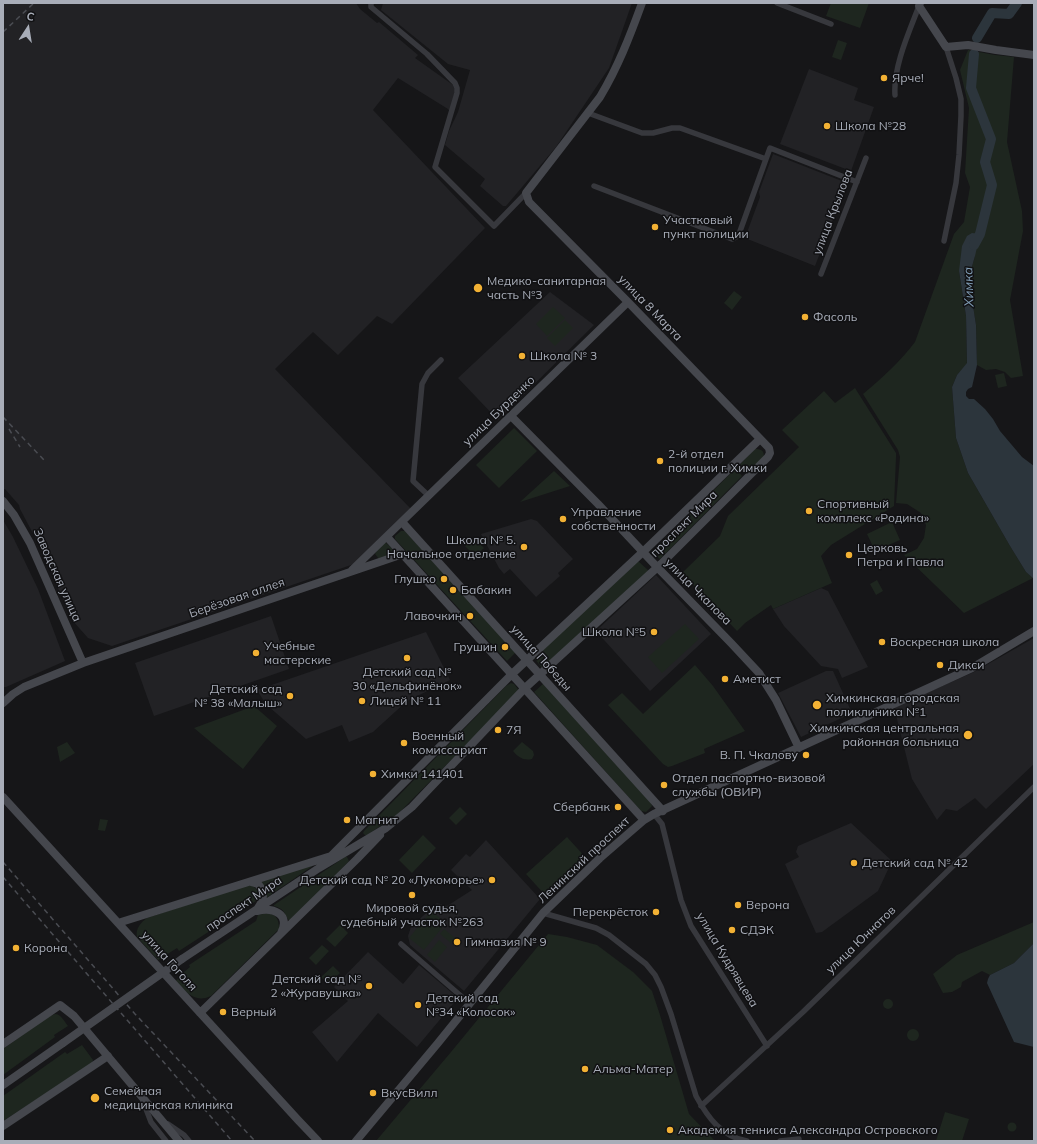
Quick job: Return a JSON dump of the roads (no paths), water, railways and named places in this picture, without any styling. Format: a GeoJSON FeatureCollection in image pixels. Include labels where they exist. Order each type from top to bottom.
{"type":"FeatureCollection","features":[{"type":"Feature","properties":{"kind":"street"},"geometry":{"type":"LineString","coordinates":[[371,3],[371,7],[427,54],[455,83],[457,93],[435,167],[494,226],[526,193],[600,97],[624,49],[642,3]]}},
{"type":"Feature","properties":{"kind":"street"},"geometry":{"type":"LineString","coordinates":[[777,3],[831,24]]}},
{"type":"Feature","properties":{"kind":"street"},"geometry":{"type":"LineString","coordinates":[[920,4],[946,47],[961,99],[962,116],[956,184],[944,241]]}},
{"type":"Feature","properties":{"kind":"street"},"geometry":{"type":"LineString","coordinates":[[895,95],[894,85],[898,66],[920,4]]}},
{"type":"Feature","properties":{"kind":"street"},"geometry":{"type":"LineString","coordinates":[[946,47],[968,45],[1034,54]]}},
{"type":"Feature","properties":{"kind":"street"},"geometry":{"type":"LineString","coordinates":[[588,113],[642,133],[653,133],[672,128],[680,128],[766,159]]}},
{"type":"Feature","properties":{"kind":"street"},"geometry":{"type":"LineString","coordinates":[[594,186],[732,239],[739,234],[770,148],[857,182]]}},
{"type":"Feature","properties":{"kind":"street","name":"улица Крылова"},"geometry":{"type":"LineString","coordinates":[[821,274],[866,158]]}},
{"type":"Feature","properties":{"kind":"street","name":"улица 8 Марта"},"geometry":{"type":"LineString","coordinates":[[526,193],[529,202],[760,439]]}},
{"type":"Feature","properties":{"kind":"street","name":"улица Бурденко"},"geometry":{"type":"LineString","coordinates":[[387,537],[628,302]]}},
{"type":"Feature","properties":{"kind":"street"},"geometry":{"type":"LineString","coordinates":[[429,496],[413,481],[417,433],[422,384],[428,373],[441,360]]}},
{"type":"Feature","properties":{"kind":"street","name":"улица Чкалова"},"geometry":{"type":"LineString","coordinates":[[511,416],[598,504],[759,673],[776,700],[799,748]]}},
{"type":"Feature","properties":{"kind":"street","name":"проспект Мира"},"geometry":{"type":"LineString","coordinates":[[3,1085],[182,959],[319,868],[386,828],[412,807],[525,688],[657,567],[768,457],[770,453],[769,448],[760,439],[643,552],[512,674],[319,868]]}},
{"type":"Feature","properties":{"kind":"street","name":"Заводская улица"},"geometry":{"type":"LineString","coordinates":[[3,500],[24,530],[83,663]]}},
{"type":"Feature","properties":{"kind":"street","name":"улица Победы"},"geometry":{"type":"LineString","coordinates":[[402,522],[663,811]]}},
{"type":"Feature","properties":{"kind":"street"},"geometry":{"type":"LineString","coordinates":[[387,537],[644,820]]}},
{"type":"Feature","properties":{"kind":"street","name":"Берёзовая аллея"},"geometry":{"type":"LineString","coordinates":[[83,663],[351,572],[387,537]]}},
{"type":"Feature","properties":{"kind":"street"},"geometry":{"type":"LineString","coordinates":[[351,572],[403,554]]}},
{"type":"Feature","properties":{"kind":"street","name":"Ленинский проспект"},"geometry":{"type":"LineString","coordinates":[[356,1141],[543,913],[600,858],[644,820],[654,814],[972,668],[1034,631]]}},
{"type":"Feature","properties":{"kind":"street"},"geometry":{"type":"LineString","coordinates":[[3,703],[13,694],[24,688],[83,663]]}},
{"type":"Feature","properties":{"kind":"street","name":"улица Юннатов"},"geometry":{"type":"LineString","coordinates":[[701,1106],[803,1012],[1034,787]]}},
{"type":"Feature","properties":{"kind":"street","name":"улица Гоголя"},"geometry":{"type":"LineString","coordinates":[[3,798],[318,1141]]}},
{"type":"Feature","properties":{"kind":"street","name":"улица Кудрявцева"},"geometry":{"type":"LineString","coordinates":[[654,814],[662,824],[681,900],[691,926],[767,1046]]}},
{"type":"Feature","properties":{"kind":"street"},"geometry":{"type":"LineString","coordinates":[[200,1013],[357,859],[386,828]]}},
{"type":"Feature","properties":{"kind":"street"},"geometry":{"type":"LineString","coordinates":[[118,923],[331,856]]}},
{"type":"Feature","properties":{"kind":"street"},"geometry":{"type":"LineString","coordinates":[[250,882],[256,883],[260,886],[263,895],[260,904],[252,913]]}},
{"type":"Feature","properties":{"kind":"street"},"geometry":{"type":"LineString","coordinates":[[252,913],[267,910],[274,910],[278,912],[282,916],[284,925],[278,936]]}},
{"type":"Feature","properties":{"kind":"street"},"geometry":{"type":"LineString","coordinates":[[543,913],[596,928],[609,935],[646,964],[655,975],[661,987],[671,1014],[696,1096],[701,1106],[712,1121],[724,1132],[738,1140],[747,1141]]}},
{"type":"Feature","properties":{"kind":"street"},"geometry":{"type":"LineString","coordinates":[[401,944],[469,1003]]}},
{"type":"Feature","properties":{"kind":"street"},"geometry":{"type":"LineString","coordinates":[[3,1044],[60,1005],[74,1016],[179,1141]]}},
{"type":"Feature","properties":{"kind":"street"},"geometry":{"type":"LineString","coordinates":[[4,1125],[108,1056]]}},
{"type":"Feature","properties":{"kind":"street"},"geometry":{"type":"LineString","coordinates":[[140,1095],[151,1122],[166,1141]]}},
{"type":"Feature","properties":{"kind":"street"},"geometry":{"type":"LineString","coordinates":[[162,1121],[178,1130],[189,1141]]}},
{"type":"Feature","properties":{"kind":"street"},"geometry":{"type":"LineString","coordinates":[[780,1141],[800,1139]]}},
{"type":"Feature","properties":{"kind":"water"},"geometry":{"type":"Polygon","coordinates":[[[972,233],[980,234],[971,270],[972,299],[976,325],[977,365],[972,387],[966,392],[966,396],[969,399],[974,399],[985,409],[1000,431],[1022,457],[1034,466],[1034,579],[1026,572],[968,473],[956,438],[952,387],[957,375],[967,363],[966,316],[959,271],[962,246],[967,236],[972,233]]]}},
{"type":"Feature","properties":{"kind":"water"},"geometry":{"type":"Polygon","coordinates":[[[1034,943],[1034,1047],[1014,1042],[987,983],[990,975],[1014,963],[1034,943]]]}},
{"type":"Feature","properties":{"kind":"waterway","name":"Химка"},"geometry":{"type":"LineString","coordinates":[[977,38],[992,13],[1009,14],[1017,3]]}},
{"type":"Feature","properties":{"kind":"waterway","name":"Химка"},"geometry":{"type":"LineString","coordinates":[[974,54],[971,88],[991,139],[985,162],[992,185],[980,234],[974,245]]}},
{"type":"Feature","properties":{"kind":"railway"},"geometry":{"type":"LineString","coordinates":[[3,32],[34,3]]}},
{"type":"Feature","properties":{"kind":"railway"},"geometry":{"type":"LineString","coordinates":[[3,417],[44,460]]}},
{"type":"Feature","properties":{"kind":"railway"},"geometry":{"type":"LineString","coordinates":[[9,429],[20,447]]}},
{"type":"Feature","properties":{"kind":"railway"},"geometry":{"type":"LineString","coordinates":[[3,862],[135,1014],[255,1141]]}},
{"type":"Feature","properties":{"kind":"railway"},"geometry":{"type":"LineString","coordinates":[[3,877],[232,1141]]}},
{"type":"Feature","properties":{"kind":"place","name":"Ярче!"},"geometry":{"type":"Point","coordinates":[884,78]}},
{"type":"Feature","properties":{"kind":"place","name":"Школа №28"},"geometry":{"type":"Point","coordinates":[827,126]}},
{"type":"Feature","properties":{"kind":"place","name":"Участковый пункт полиции"},"geometry":{"type":"Point","coordinates":[655,227]}},
{"type":"Feature","properties":{"kind":"place","name":"Медико-санитарная часть №3"},"geometry":{"type":"Point","coordinates":[478,288]}},
{"type":"Feature","properties":{"kind":"place","name":"Фасоль"},"geometry":{"type":"Point","coordinates":[805,317]}},
{"type":"Feature","properties":{"kind":"place","name":"Школа № 3"},"geometry":{"type":"Point","coordinates":[522,356]}},
{"type":"Feature","properties":{"kind":"place","name":"2-й отдел полиции г. Химки"},"geometry":{"type":"Point","coordinates":[660,461]}},
{"type":"Feature","properties":{"kind":"place","name":"Спортивный комплекс «Родина»"},"geometry":{"type":"Point","coordinates":[809,511]}},
{"type":"Feature","properties":{"kind":"place","name":"Управление собственности"},"geometry":{"type":"Point","coordinates":[563,519]}},
{"type":"Feature","properties":{"kind":"place","name":"Школа № 5. Начальное отделение"},"geometry":{"type":"Point","coordinates":[524,547]}},
{"type":"Feature","properties":{"kind":"place","name":"Церковь Петра и Павла"},"geometry":{"type":"Point","coordinates":[849,555]}},
{"type":"Feature","properties":{"kind":"place","name":"Глушко"},"geometry":{"type":"Point","coordinates":[444,579]}},
{"type":"Feature","properties":{"kind":"place","name":"Бабакин"},"geometry":{"type":"Point","coordinates":[453,590]}},
{"type":"Feature","properties":{"kind":"place","name":"Лавочкин"},"geometry":{"type":"Point","coordinates":[470,616]}},
{"type":"Feature","properties":{"kind":"place","name":"Школа №5"},"geometry":{"type":"Point","coordinates":[654,632]}},
{"type":"Feature","properties":{"kind":"place","name":"Воскресная школа"},"geometry":{"type":"Point","coordinates":[882,642]}},
{"type":"Feature","properties":{"kind":"place","name":"Грушин"},"geometry":{"type":"Point","coordinates":[505,647]}},
{"type":"Feature","properties":{"kind":"place","name":"Учебные мастерские"},"geometry":{"type":"Point","coordinates":[256,653]}},
{"type":"Feature","properties":{"kind":"place","name":"Детский сад № 30 «Дельфинёнок»"},"geometry":{"type":"Point","coordinates":[407,658]}},
{"type":"Feature","properties":{"kind":"place","name":"Дикси"},"geometry":{"type":"Point","coordinates":[940,665]}},
{"type":"Feature","properties":{"kind":"place","name":"Аметист"},"geometry":{"type":"Point","coordinates":[725,679]}},
{"type":"Feature","properties":{"kind":"place","name":"Детский сад № 38 «Малыш»"},"geometry":{"type":"Point","coordinates":[290,696]}},
{"type":"Feature","properties":{"kind":"place","name":"Лицей № 11"},"geometry":{"type":"Point","coordinates":[362,701]}},
{"type":"Feature","properties":{"kind":"place","name":"Химкинская городская поликлиника №1"},"geometry":{"type":"Point","coordinates":[817,705]}},
{"type":"Feature","properties":{"kind":"place","name":"7Я"},"geometry":{"type":"Point","coordinates":[498,730]}},
{"type":"Feature","properties":{"kind":"place","name":"Химкинская центральная районная больница"},"geometry":{"type":"Point","coordinates":[968,735]}},
{"type":"Feature","properties":{"kind":"place","name":"Военный комиссариат"},"geometry":{"type":"Point","coordinates":[404,743]}},
{"type":"Feature","properties":{"kind":"place","name":"В. П. Чкалову"},"geometry":{"type":"Point","coordinates":[806,755]}},
{"type":"Feature","properties":{"kind":"place","name":"Химки 141401"},"geometry":{"type":"Point","coordinates":[373,774]}},
{"type":"Feature","properties":{"kind":"place","name":"Отдел паспортно-визовой службы (ОВИР)"},"geometry":{"type":"Point","coordinates":[664,785]}},
{"type":"Feature","properties":{"kind":"place","name":"Сбербанк"},"geometry":{"type":"Point","coordinates":[618,807]}},
{"type":"Feature","properties":{"kind":"place","name":"Магнит"},"geometry":{"type":"Point","coordinates":[347,820]}},
{"type":"Feature","properties":{"kind":"place","name":"Детский сад № 42"},"geometry":{"type":"Point","coordinates":[854,863]}},
{"type":"Feature","properties":{"kind":"place","name":"Детский сад № 20 «Лукоморье»"},"geometry":{"type":"Point","coordinates":[492,880]}},
{"type":"Feature","properties":{"kind":"place","name":"Мировой судья, судебный участок №263"},"geometry":{"type":"Point","coordinates":[412,895]}},
{"type":"Feature","properties":{"kind":"place","name":"Верона"},"geometry":{"type":"Point","coordinates":[738,905]}},
{"type":"Feature","properties":{"kind":"place","name":"Перекрёсток"},"geometry":{"type":"Point","coordinates":[656,912]}},
{"type":"Feature","properties":{"kind":"place","name":"СДЭК"},"geometry":{"type":"Point","coordinates":[732,930]}},
{"type":"Feature","properties":{"kind":"place","name":"Гимназия № 9"},"geometry":{"type":"Point","coordinates":[457,942]}},
{"type":"Feature","properties":{"kind":"place","name":"Корона"},"geometry":{"type":"Point","coordinates":[16,948]}},
{"type":"Feature","properties":{"kind":"place","name":"Детский сад № 2 «Журавушка»"},"geometry":{"type":"Point","coordinates":[369,986]}},
{"type":"Feature","properties":{"kind":"place","name":"Детский сад №34 «Колосок»"},"geometry":{"type":"Point","coordinates":[418,1005]}},
{"type":"Feature","properties":{"kind":"place","name":"Верный"},"geometry":{"type":"Point","coordinates":[223,1012]}},
{"type":"Feature","properties":{"kind":"place","name":"Альма-Матер"},"geometry":{"type":"Point","coordinates":[585,1069]}},
{"type":"Feature","properties":{"kind":"place","name":"ВкусВилл"},"geometry":{"type":"Point","coordinates":[373,1093]}},
{"type":"Feature","properties":{"kind":"place","name":"Семейная медицинская клиника"},"geometry":{"type":"Point","coordinates":[95,1098]}},
{"type":"Feature","properties":{"kind":"place","name":"Академия тенниса Александра Островского"},"geometry":{"type":"Point","coordinates":[670,1130]}}]}
